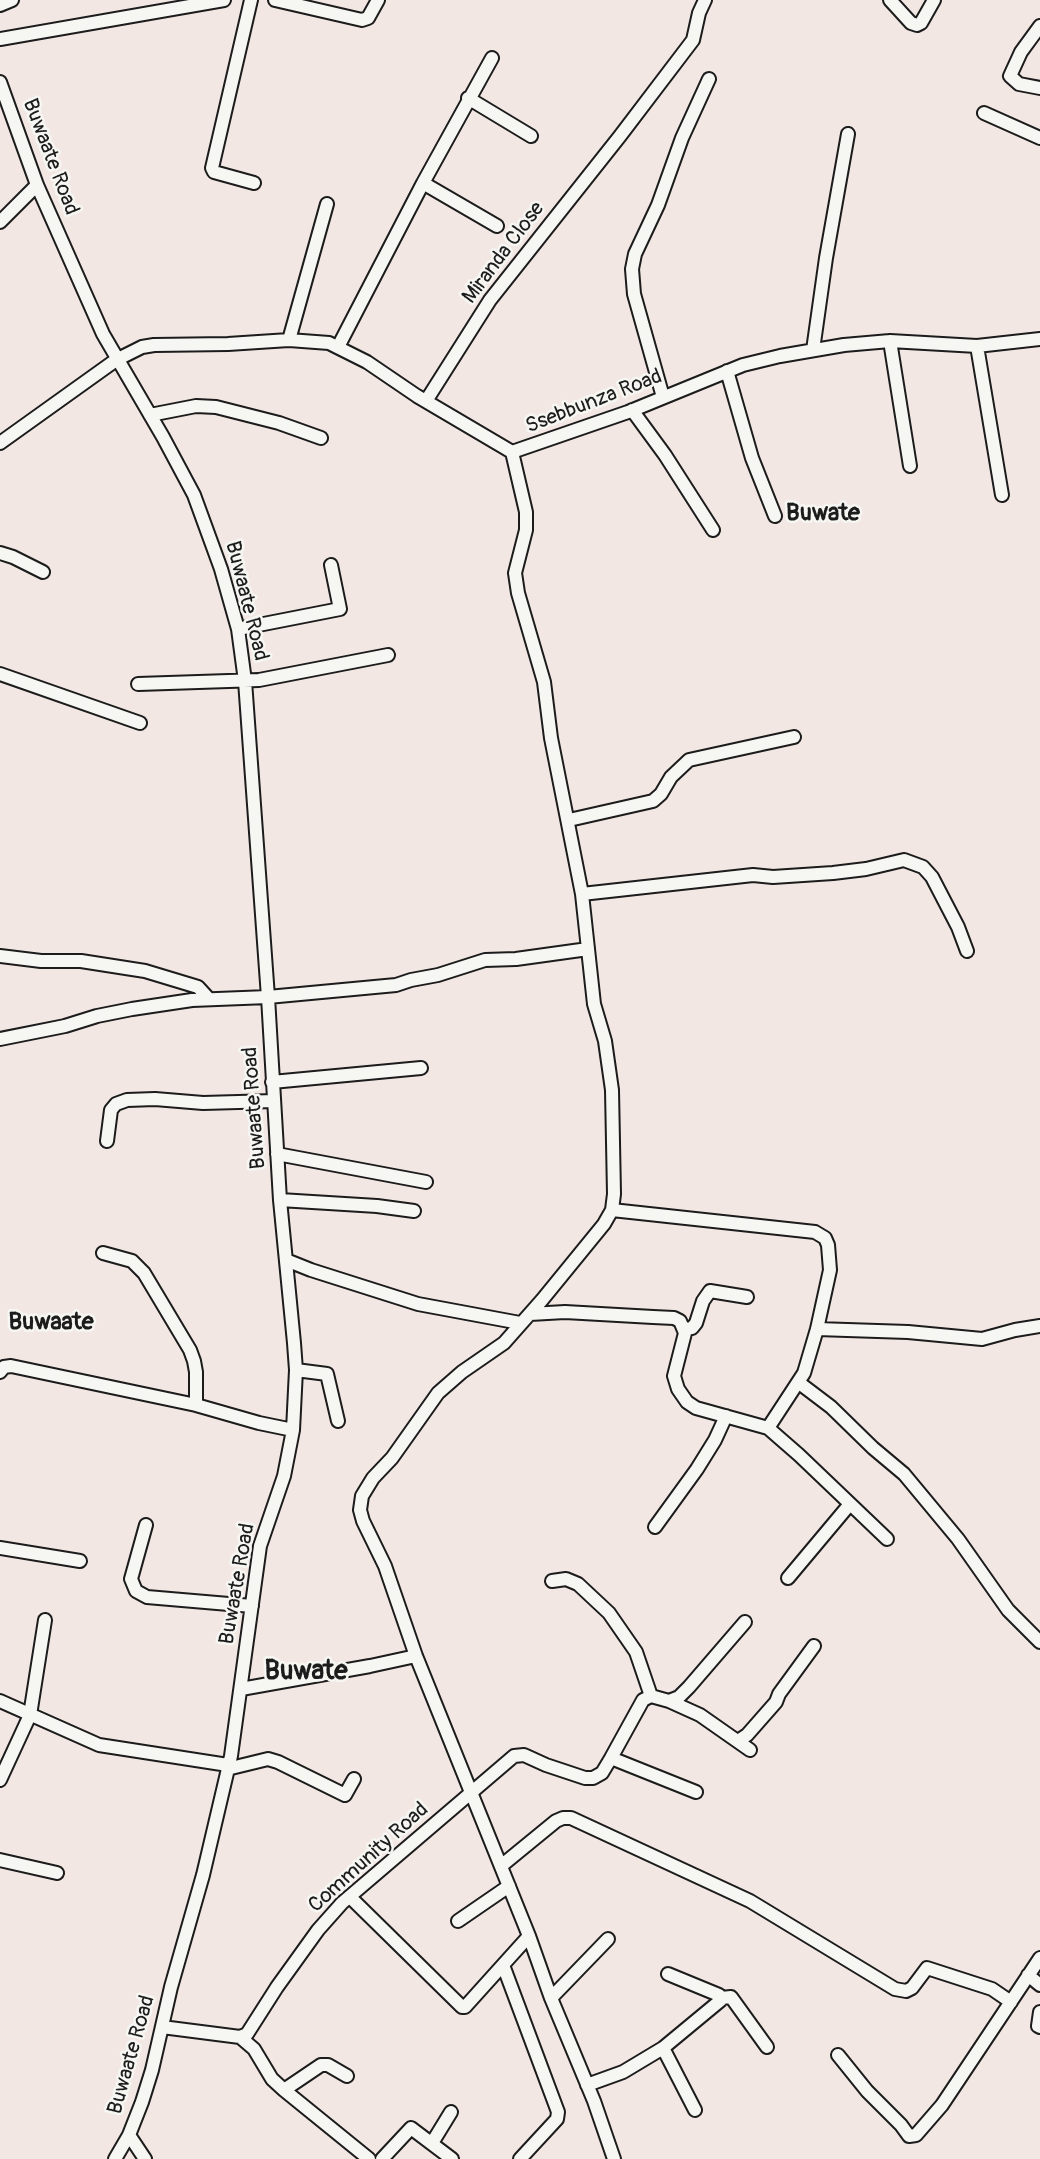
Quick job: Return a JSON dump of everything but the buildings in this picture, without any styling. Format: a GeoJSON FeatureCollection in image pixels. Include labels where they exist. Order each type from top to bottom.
{"type":"FeatureCollection","features":[{"type":"Feature","properties":{"kind":"street"},"geometry":{"type":"LineString","coordinates":[[0,5],[12,0]]}},
{"type":"Feature","properties":{"kind":"street"},"geometry":{"type":"LineString","coordinates":[[0,39],[167,4],[224,0]]}},
{"type":"Feature","properties":{"kind":"street"},"geometry":{"type":"LineString","coordinates":[[251,0],[212,168],[214,172],[254,183]]}},
{"type":"Feature","properties":{"kind":"street"},"geometry":{"type":"LineString","coordinates":[[274,0],[362,20],[368,18],[378,0]]}},
{"type":"Feature","properties":{"kind":"street","name":"Miranda Close"},"geometry":{"type":"LineString","coordinates":[[426,400],[490,300],[693,40],[699,13],[705,0]]}},
{"type":"Feature","properties":{"kind":"street"},"geometry":{"type":"LineString","coordinates":[[890,0],[911,23],[917,25],[921,23],[934,0]]}},
{"type":"Feature","properties":{"kind":"street"},"geometry":{"type":"LineString","coordinates":[[1040,26],[1021,52],[1010,76],[1019,84],[1040,88]]}},
{"type":"Feature","properties":{"kind":"street"},"geometry":{"type":"LineString","coordinates":[[338,347],[468,98],[492,58]]}},
{"type":"Feature","properties":{"kind":"street"},"geometry":{"type":"LineString","coordinates":[[663,397],[634,294],[632,270],[635,254],[658,206],[682,138],[709,79]]}},
{"type":"Feature","properties":{"kind":"street","name":"Buwaate Road"},"geometry":{"type":"LineString","coordinates":[[0,82],[4,105],[103,334],[198,503],[238,629],[245,681],[280,1200],[296,1370],[293,1430],[284,1476],[260,1546],[228,1767],[203,1875],[142,2102],[129,2135],[115,2159]]}},
{"type":"Feature","properties":{"kind":"street"},"geometry":{"type":"LineString","coordinates":[[468,98],[531,136]]}},
{"type":"Feature","properties":{"kind":"street"},"geometry":{"type":"LineString","coordinates":[[984,114],[1040,138]]}},
{"type":"Feature","properties":{"kind":"street"},"geometry":{"type":"LineString","coordinates":[[813,350],[826,258],[849,134]]}},
{"type":"Feature","properties":{"kind":"street"},"geometry":{"type":"LineString","coordinates":[[423,183],[497,226]]}},
{"type":"Feature","properties":{"kind":"street"},"geometry":{"type":"LineString","coordinates":[[0,222],[37,185]]}},
{"type":"Feature","properties":{"kind":"street"},"geometry":{"type":"LineString","coordinates":[[289,340],[327,204]]}},
{"type":"Feature","properties":{"kind":"street","name":"Ssebbunza Road"},"geometry":{"type":"LineString","coordinates":[[0,443],[116,360],[142,347],[154,345],[289,340],[329,343],[367,362],[512,452],[632,410],[742,365],[844,345],[890,341],[977,346],[1040,339]]}},
{"type":"Feature","properties":{"kind":"street"},"geometry":{"type":"LineString","coordinates":[[890,341],[910,466]]}},
{"type":"Feature","properties":{"kind":"street"},"geometry":{"type":"LineString","coordinates":[[977,346],[1002,495]]}},
{"type":"Feature","properties":{"kind":"street"},"geometry":{"type":"LineString","coordinates":[[727,371],[752,458],[775,516]]}},
{"type":"Feature","properties":{"kind":"street"},"geometry":{"type":"LineString","coordinates":[[150,415],[196,406],[216,407],[279,423],[321,438]]}},
{"type":"Feature","properties":{"kind":"street"},"geometry":{"type":"LineString","coordinates":[[632,410],[665,455],[713,530]]}},
{"type":"Feature","properties":{"kind":"street"},"geometry":{"type":"LineString","coordinates":[[512,452],[526,512],[526,530],[515,573],[518,593],[544,682],[551,738],[582,894],[594,1004],[605,1041],[612,1090],[615,1164],[612,1210],[587,1247],[504,1342],[462,1372],[438,1393],[403,1443],[373,1478],[362,1496],[360,1510],[363,1521],[386,1566],[416,1656],[529,1936],[615,2159]]}},
{"type":"Feature","properties":{"kind":"street"},"geometry":{"type":"LineString","coordinates":[[0,553],[43,572]]}},
{"type":"Feature","properties":{"kind":"street"},"geometry":{"type":"LineString","coordinates":[[238,629],[340,609],[331,565]]}},
{"type":"Feature","properties":{"kind":"street"},"geometry":{"type":"LineString","coordinates":[[138,684],[260,680],[388,655]]}},
{"type":"Feature","properties":{"kind":"street"},"geometry":{"type":"LineString","coordinates":[[0,674],[140,723]]}},
{"type":"Feature","properties":{"kind":"street"},"geometry":{"type":"LineString","coordinates":[[569,820],[653,801],[661,794],[671,777],[689,760],[794,737]]}},
{"type":"Feature","properties":{"kind":"street"},"geometry":{"type":"LineString","coordinates":[[582,894],[753,875],[773,877],[833,873],[904,861],[923,867],[932,877],[958,927],[967,951]]}},
{"type":"Feature","properties":{"kind":"street"},"geometry":{"type":"LineString","coordinates":[[0,1039],[132,1009],[209,999],[268,997],[396,985],[485,960],[516,959],[588,949]]}},
{"type":"Feature","properties":{"kind":"street"},"geometry":{"type":"LineString","coordinates":[[0,956],[41,961],[81,961],[145,970],[198,987],[209,999]]}},
{"type":"Feature","properties":{"kind":"street"},"geometry":{"type":"LineString","coordinates":[[272,1082],[421,1068]]}},
{"type":"Feature","properties":{"kind":"street"},"geometry":{"type":"LineString","coordinates":[[107,1141],[111,1110],[116,1104],[127,1100],[154,1099],[203,1103],[274,1101]]}},
{"type":"Feature","properties":{"kind":"street"},"geometry":{"type":"LineString","coordinates":[[278,1154],[426,1182]]}},
{"type":"Feature","properties":{"kind":"street"},"geometry":{"type":"LineString","coordinates":[[280,1200],[367,1205],[414,1211]]}},
{"type":"Feature","properties":{"kind":"street"},"geometry":{"type":"LineString","coordinates":[[612,1210],[821,1234],[828,1245],[830,1270],[817,1329],[804,1373],[768,1428]]}},
{"type":"Feature","properties":{"kind":"street"},"geometry":{"type":"LineString","coordinates":[[103,1253],[132,1261],[144,1273],[190,1350],[196,1372],[196,1404]]}},
{"type":"Feature","properties":{"kind":"street"},"geometry":{"type":"LineString","coordinates":[[286,1260],[310,1270],[418,1304],[525,1319],[565,1312],[674,1318],[680,1321],[685,1339],[674,1376],[678,1389],[687,1402],[696,1408],[768,1428],[887,1539]]}},
{"type":"Feature","properties":{"kind":"street"},"geometry":{"type":"LineString","coordinates":[[684,1329],[692,1328],[696,1323],[703,1301],[710,1291],[747,1297]]}},
{"type":"Feature","properties":{"kind":"street"},"geometry":{"type":"LineString","coordinates":[[817,1329],[908,1332],[982,1339],[1040,1326]]}},
{"type":"Feature","properties":{"kind":"street"},"geometry":{"type":"LineString","coordinates":[[0,1372],[4,1367],[10,1366],[196,1404],[259,1423],[293,1430]]}},
{"type":"Feature","properties":{"kind":"street"},"geometry":{"type":"LineString","coordinates":[[296,1370],[327,1374],[338,1421]]}},
{"type":"Feature","properties":{"kind":"street"},"geometry":{"type":"LineString","coordinates":[[798,1382],[831,1407],[873,1448],[904,1474],[958,1539],[1008,1610],[1040,1641]]}},
{"type":"Feature","properties":{"kind":"street"},"geometry":{"type":"LineString","coordinates":[[655,1527],[715,1440],[726,1416]]}},
{"type":"Feature","properties":{"kind":"street"},"geometry":{"type":"LineString","coordinates":[[788,1578],[850,1504]]}},
{"type":"Feature","properties":{"kind":"street"},"geometry":{"type":"LineString","coordinates":[[146,1526],[131,1579],[136,1591],[147,1597],[252,1606]]}},
{"type":"Feature","properties":{"kind":"street"},"geometry":{"type":"LineString","coordinates":[[0,1548],[81,1561]]}},
{"type":"Feature","properties":{"kind":"street"},"geometry":{"type":"LineString","coordinates":[[552,1581],[566,1579],[578,1584],[609,1613],[636,1652],[651,1696]]}},
{"type":"Feature","properties":{"kind":"street"},"geometry":{"type":"LineString","coordinates":[[0,1780],[30,1715],[45,1620]]}},
{"type":"Feature","properties":{"kind":"street"},"geometry":{"type":"LineString","coordinates":[[669,1701],[679,1697],[689,1687],[745,1622]]}},
{"type":"Feature","properties":{"kind":"street"},"geometry":{"type":"LineString","coordinates":[[738,1741],[747,1735],[776,1702],[814,1646]]}},
{"type":"Feature","properties":{"kind":"street"},"geometry":{"type":"LineString","coordinates":[[241,1689],[416,1656]]}},
{"type":"Feature","properties":{"kind":"street"},"geometry":{"type":"LineString","coordinates":[[696,1792],[611,1758],[643,1700],[651,1696],[669,1701],[700,1715],[750,1750]]}},
{"type":"Feature","properties":{"kind":"street"},"geometry":{"type":"LineString","coordinates":[[0,1701],[99,1745],[228,1767],[268,1759],[345,1795],[354,1779]]}},
{"type":"Feature","properties":{"kind":"street","name":"Community Road"},"geometry":{"type":"LineString","coordinates":[[240,2037],[251,2030],[277,1987],[318,1930],[350,1897],[471,1792],[519,1755],[589,1779],[602,1773],[611,1758]]}},
{"type":"Feature","properties":{"kind":"street"},"geometry":{"type":"LineString","coordinates":[[501,1866],[556,1821],[571,1818],[750,1901],[895,1989],[906,1991],[912,1988],[927,1968],[992,1989],[1011,2002]]}},
{"type":"Feature","properties":{"kind":"street"},"geometry":{"type":"LineString","coordinates":[[0,1860],[57,1873]]}},
{"type":"Feature","properties":{"kind":"street"},"geometry":{"type":"LineString","coordinates":[[458,1921],[508,1886]]}},
{"type":"Feature","properties":{"kind":"street"},"geometry":{"type":"LineString","coordinates":[[350,1897],[462,2007],[465,2007],[529,1936]]}},
{"type":"Feature","properties":{"kind":"street"},"geometry":{"type":"LineString","coordinates":[[551,1998],[608,1940]]}},
{"type":"Feature","properties":{"kind":"street"},"geometry":{"type":"LineString","coordinates":[[838,2055],[867,2091],[902,2125],[909,2136],[916,2135],[942,2105],[1040,1958]]}},
{"type":"Feature","properties":{"kind":"street"},"geometry":{"type":"LineString","coordinates":[[503,1965],[558,2112],[557,2119],[520,2159]]}},
{"type":"Feature","properties":{"kind":"street"},"geometry":{"type":"LineString","coordinates":[[668,1974],[719,1995],[721,1998],[731,1997],[767,2047]]}},
{"type":"Feature","properties":{"kind":"street"},"geometry":{"type":"LineString","coordinates":[[1028,1975],[1040,1985]]}},
{"type":"Feature","properties":{"kind":"street"},"geometry":{"type":"LineString","coordinates":[[587,2085],[623,2072],[663,2048],[721,1998]]}},
{"type":"Feature","properties":{"kind":"street"},"geometry":{"type":"LineString","coordinates":[[1040,2012],[1038,2026],[1040,2027]]}},
{"type":"Feature","properties":{"kind":"street"},"geometry":{"type":"LineString","coordinates":[[162,2027],[240,2037],[254,2049],[272,2079],[369,2159]]}},
{"type":"Feature","properties":{"kind":"street"},"geometry":{"type":"LineString","coordinates":[[663,2048],[695,2110]]}},
{"type":"Feature","properties":{"kind":"street"},"geometry":{"type":"LineString","coordinates":[[284,2090],[321,2065],[328,2065],[347,2076]]}},
{"type":"Feature","properties":{"kind":"street"},"geometry":{"type":"LineString","coordinates":[[432,2143],[451,2112]]}},
{"type":"Feature","properties":{"kind":"street"},"geometry":{"type":"LineString","coordinates":[[382,2159],[409,2129],[415,2129],[452,2159]]}},
{"type":"Feature","properties":{"kind":"street"},"geometry":{"type":"LineString","coordinates":[[129,2135],[145,2159]]}},
{"type":"Feature","properties":{"kind":"district","name":"Buwate"},"geometry":{"type":"Point","coordinates":[823,514]}},
{"type":"Feature","properties":{"kind":"district","name":"Buwaate"},"geometry":{"type":"Point","coordinates":[51,1323]}},
{"type":"Feature","properties":{"kind":"district","name":"Buwate"},"geometry":{"type":"Point","coordinates":[306,1672]}}]}
